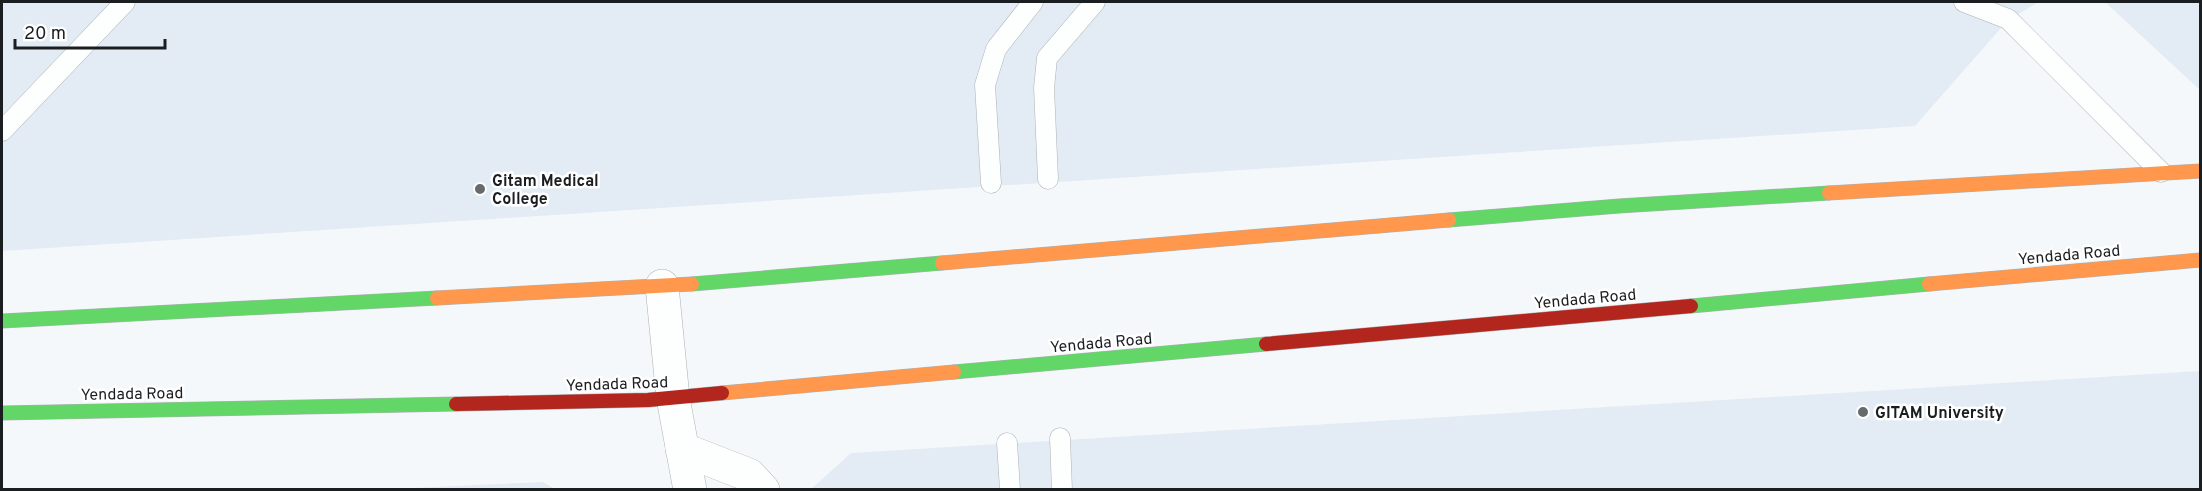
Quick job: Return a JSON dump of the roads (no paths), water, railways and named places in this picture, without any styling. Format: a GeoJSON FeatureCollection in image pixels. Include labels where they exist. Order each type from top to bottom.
{"type":"FeatureCollection","features":[{"type":"Feature","properties":{"kind":"main road"},"geometry":{"type":"LineString","coordinates":[[2,321],[663,286],[1618,207],[2200,171]]}},
{"type":"Feature","properties":{"kind":"main road","name":"Yendada Road"},"geometry":{"type":"LineString","coordinates":[[2,412],[672,398],[2200,260]]}},
{"type":"Feature","properties":{"kind":"street"},"geometry":{"type":"LineString","coordinates":[[663,286],[672,398],[690,489]]}},
{"type":"Feature","properties":{"kind":"street"},"geometry":{"type":"LineString","coordinates":[[682,449],[748,475],[763,489]]}},
{"type":"Feature","properties":{"kind":"lane"},"geometry":{"type":"LineString","coordinates":[[2,131],[124,2]]}},
{"type":"Feature","properties":{"kind":"lane"},"geometry":{"type":"LineString","coordinates":[[991,183],[985,85],[996,49],[1033,2]]}},
{"type":"Feature","properties":{"kind":"lane"},"geometry":{"type":"LineString","coordinates":[[1048,179],[1044,88],[1047,58],[1095,2]]}},
{"type":"Feature","properties":{"kind":"lane"},"geometry":{"type":"LineString","coordinates":[[1964,2],[2005,10],[2161,172]]}},
{"type":"Feature","properties":{"kind":"lane"},"geometry":{"type":"LineString","coordinates":[[1060,438],[1062,489]]}},
{"type":"Feature","properties":{"kind":"lane"},"geometry":{"type":"LineString","coordinates":[[1007,443],[1010,489]]}},
{"type":"Feature","properties":{"kind":"place","name":"Gitam Medical College"},"geometry":{"type":"Point","coordinates":[480,189]}},
{"type":"Feature","properties":{"kind":"place","name":"GITAM University"},"geometry":{"type":"Point","coordinates":[1863,412]}}]}
